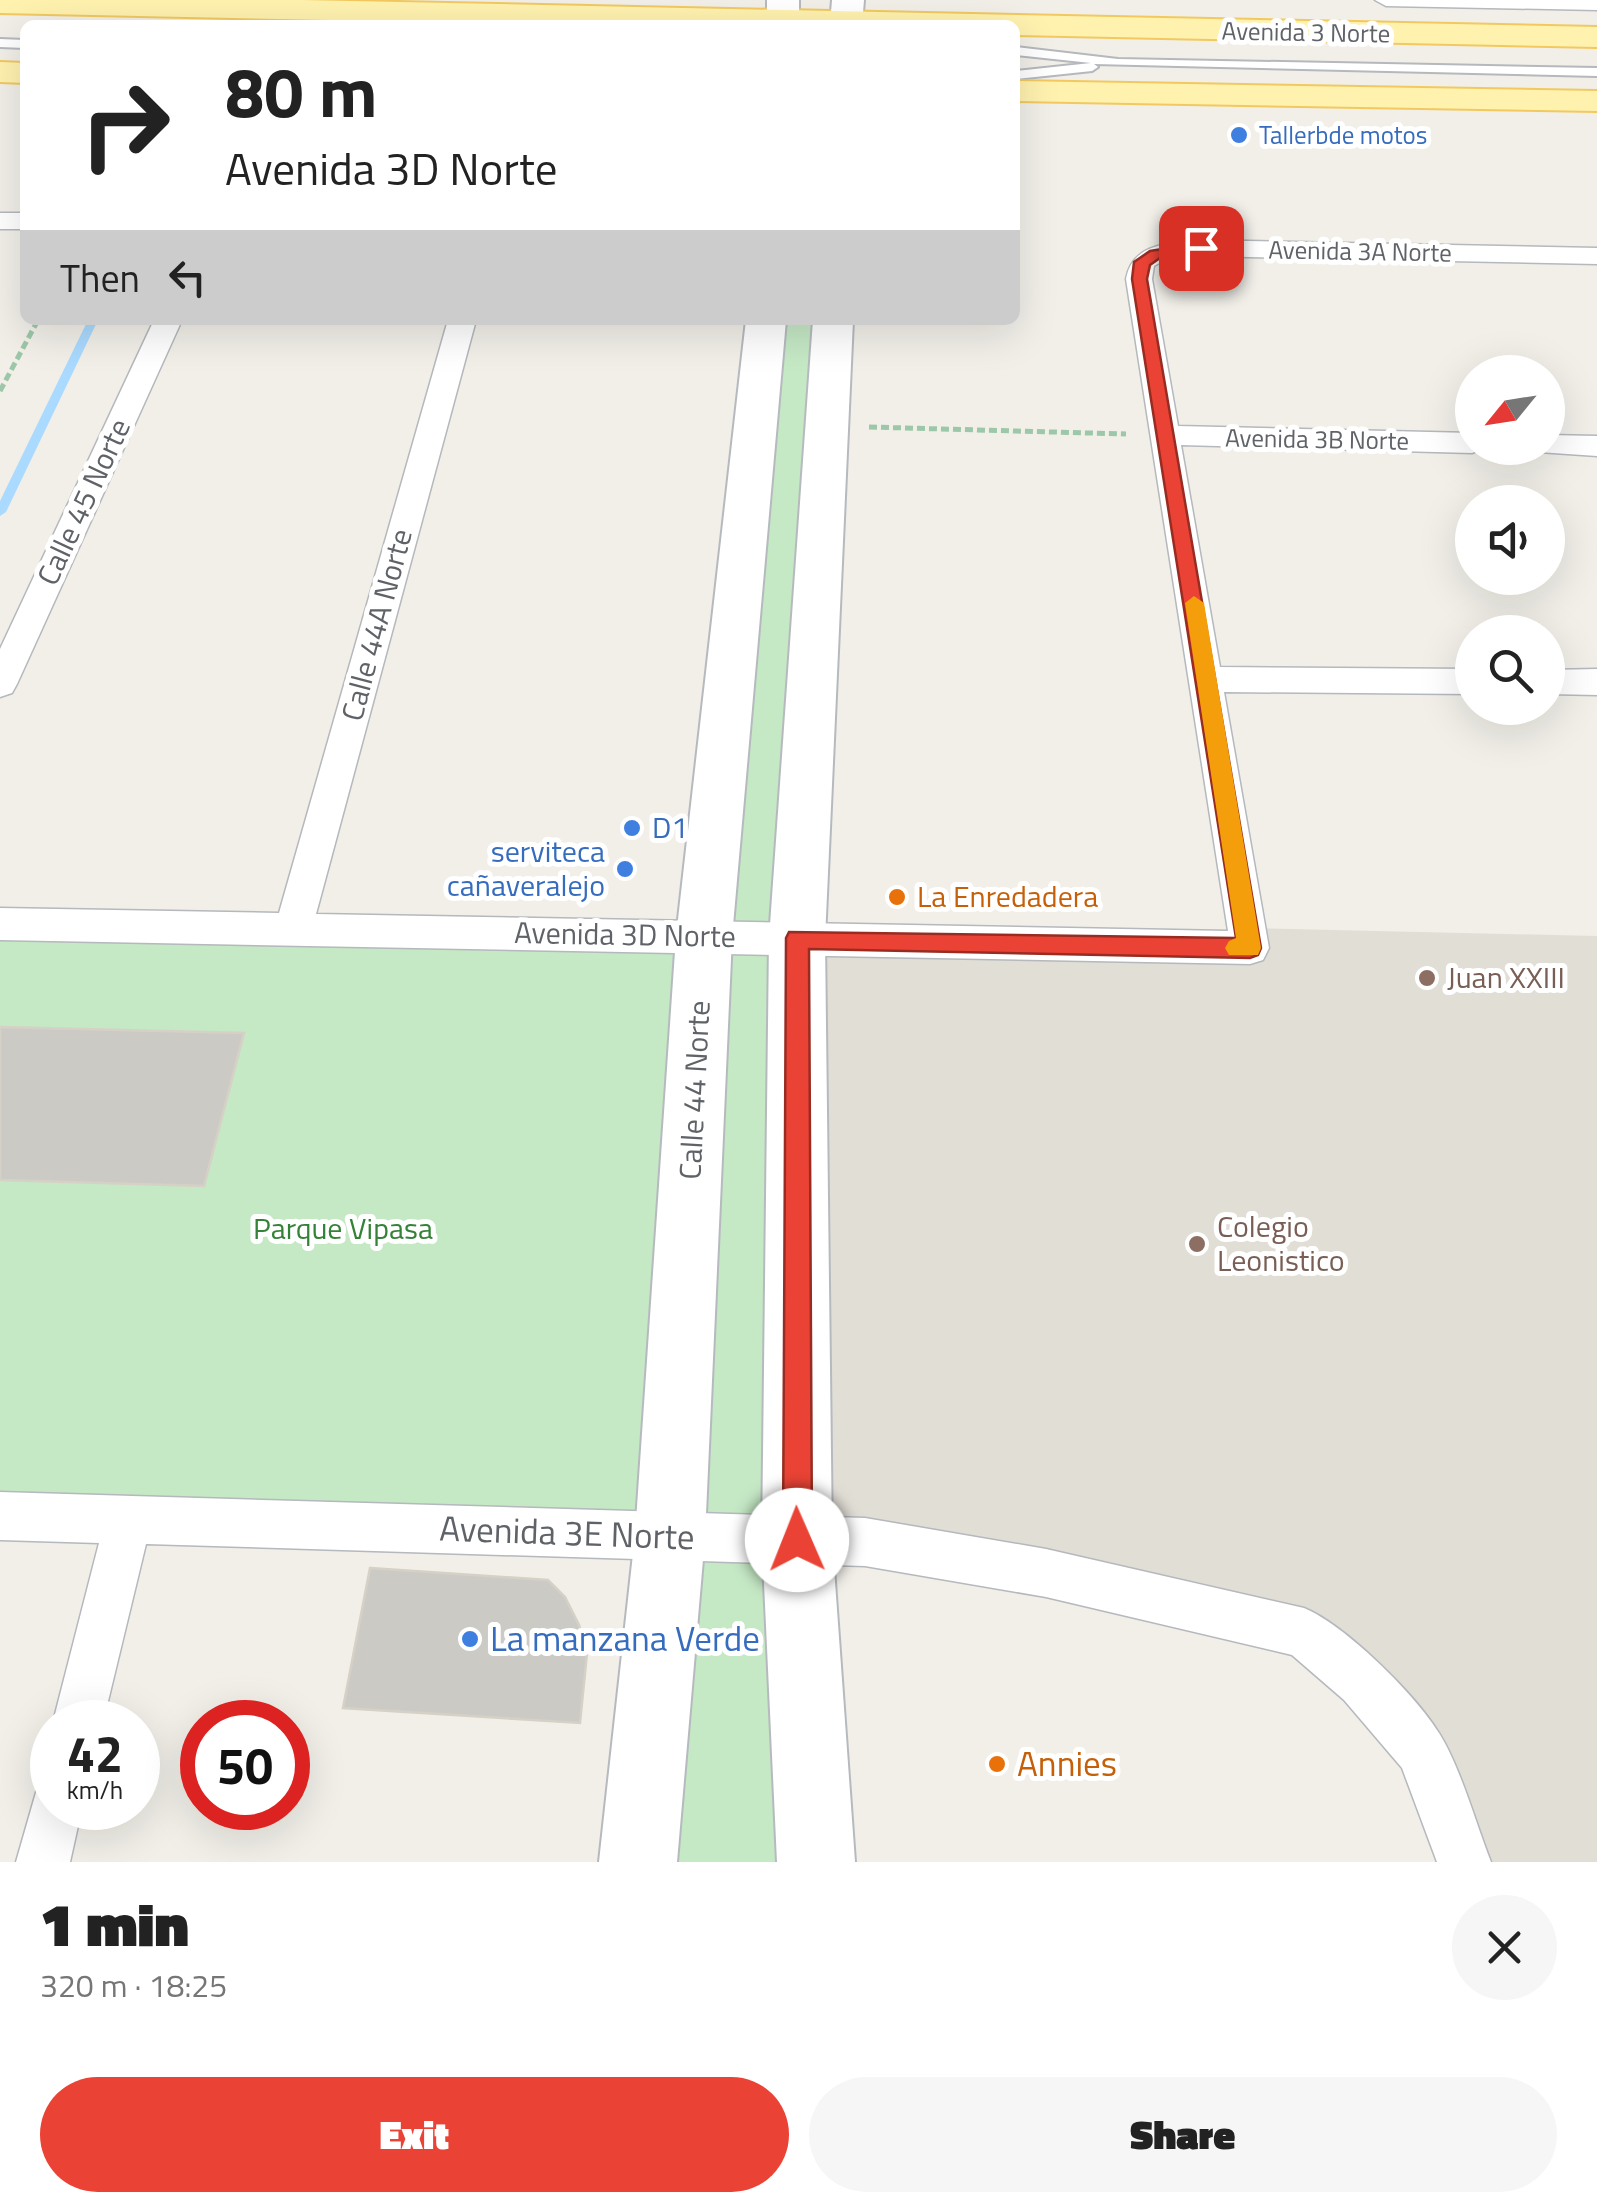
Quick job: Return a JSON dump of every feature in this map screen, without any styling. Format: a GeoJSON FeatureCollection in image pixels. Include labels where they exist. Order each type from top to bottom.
{"type":"FeatureCollection","features":[{"type":"Feature","properties":{"kind":"main road"},"geometry":{"type":"LineString","coordinates":[[0,2],[847,15],[927,20]]}},
{"type":"Feature","properties":{"kind":"main road","name":"Avenida 3 Norte"},"geometry":{"type":"LineString","coordinates":[[1020,25],[1597,37]]}},
{"type":"Feature","properties":{"kind":"main road"},"geometry":{"type":"LineString","coordinates":[[1020,90],[1597,102]]}},
{"type":"Feature","properties":{"kind":"main road","name":"Calle 44 Norte"},"geometry":{"type":"LineString","coordinates":[[638,1862],[670,1536],[704,936],[765,325]]}},
{"type":"Feature","properties":{"kind":"main road"},"geometry":{"type":"LineString","coordinates":[[816,1862],[797,1540],[798,938],[833,325]]}},
{"type":"Feature","properties":{"kind":"street","name":"Avenida 3 Norte"},"geometry":{"type":"LineString","coordinates":[[1386,0],[1597,4]]}},
{"type":"Feature","properties":{"kind":"street","name":"Avenida 3A Norte"},"geometry":{"type":"LineString","coordinates":[[1168,435],[1140,279],[1142,262],[1156,254],[1201,248],[1597,256]]}},
{"type":"Feature","properties":{"kind":"street","name":"Calle 45 Norte"},"geometry":{"type":"LineString","coordinates":[[0,684],[166,325]]}},
{"type":"Feature","properties":{"kind":"street","name":"Calle 44A Norte"},"geometry":{"type":"LineString","coordinates":[[292,930],[461,325]]}},
{"type":"Feature","properties":{"kind":"street","name":"Avenida 3B Norte"},"geometry":{"type":"LineString","coordinates":[[1168,435],[1455,443]]}},
{"type":"Feature","properties":{"kind":"street"},"geometry":{"type":"LineString","coordinates":[[1168,435],[1206,678],[1455,681]]}},
{"type":"Feature","properties":{"kind":"street"},"geometry":{"type":"LineString","coordinates":[[1565,445],[1597,446]]}},
{"type":"Feature","properties":{"kind":"street","name":"Avenida 3D Norte"},"geometry":{"type":"LineString","coordinates":[[0,924],[1250,948],[1206,678]]}},
{"type":"Feature","properties":{"kind":"street"},"geometry":{"type":"LineString","coordinates":[[1565,682],[1597,682]]}},
{"type":"Feature","properties":{"kind":"street","name":"Avenida 3E Norte"},"geometry":{"type":"LineString","coordinates":[[0,1516],[864,1542],[1046,1573],[1304,1633],[1362,1682],[1421,1751],[1464,1862]]}},
{"type":"Feature","properties":{"kind":"street"},"geometry":{"type":"LineString","coordinates":[[84,1700],[128,1522]]}},
{"type":"Feature","properties":{"kind":"street"},"geometry":{"type":"LineString","coordinates":[[42,1862],[50,1830]]}},
{"type":"Feature","properties":{"kind":"lane"},"geometry":{"type":"LineString","coordinates":[[1020,51],[1118,63],[1597,72]]}},
{"type":"Feature","properties":{"kind":"lane"},"geometry":{"type":"LineString","coordinates":[[1020,74],[1118,63]]}},
{"type":"Feature","properties":{"kind":"path"},"geometry":{"type":"LineString","coordinates":[[0,391],[35,325]]}},
{"type":"Feature","properties":{"kind":"path"},"geometry":{"type":"LineString","coordinates":[[862,427],[1168,435]]}},
{"type":"Feature","properties":{"kind":"shaded area","name":"Colegio Leonistico"},"geometry":{"type":"Polygon","coordinates":[[[1246,928],[1597,936],[1597,1862],[1464,1862],[1421,1751],[1304,1633],[797,1540],[797,939],[1249,948],[1246,928]]]}},
{"type":"Feature","properties":{"kind":"green space","name":"Parque Vipasa"},"geometry":{"type":"Polygon","coordinates":[[[765,325],[833,325],[797,939],[816,1862],[638,1862],[670,1537],[0,1516],[0,924],[704,936],[765,325]]]}},
{"type":"Feature","properties":{"kind":"building"},"geometry":{"type":"Polygon","coordinates":[[[0,1027],[244,1033],[204,1186],[0,1180],[0,1027]]]}},
{"type":"Feature","properties":{"kind":"building","name":"La manzana Verde"},"geometry":{"type":"Polygon","coordinates":[[[370,1568],[548,1580],[565,1597],[587,1653],[580,1723],[343,1708],[370,1568]]]}},
{"type":"Feature","properties":{"kind":"waterway"},"geometry":{"type":"LineString","coordinates":[[0,512],[91,325]]}},
{"type":"Feature","properties":{"kind":"slow traffic"},"geometry":{"type":"LineString","coordinates":[[1194,603],[1250,948],[1237,948]]}},
{"type":"Feature","properties":{"kind":"place","name":"Tallerbde motos"},"geometry":{"type":"Point","coordinates":[1239,135]}},
{"type":"Feature","properties":{"kind":"place","name":"D1"},"geometry":{"type":"Point","coordinates":[632,828]}},
{"type":"Feature","properties":{"kind":"place","name":"serviteca cañaveralejo"},"geometry":{"type":"Point","coordinates":[625,869]}},
{"type":"Feature","properties":{"kind":"place","name":"La Enredadera"},"geometry":{"type":"Point","coordinates":[897,897]}},
{"type":"Feature","properties":{"kind":"place","name":"Juan XXIII"},"geometry":{"type":"Point","coordinates":[1427,978]}},
{"type":"Feature","properties":{"kind":"place","name":"Colegio Leonistico"},"geometry":{"type":"Point","coordinates":[1197,1244]}},
{"type":"Feature","properties":{"kind":"place","name":"La manzana Verde"},"geometry":{"type":"Point","coordinates":[470,1639]}},
{"type":"Feature","properties":{"kind":"place","name":"Annies"},"geometry":{"type":"Point","coordinates":[997,1764]}},
{"type":"Feature","properties":{"kind":"route"},"geometry":{"type":"LineString","coordinates":[[797,1540],[798,938],[1250,948],[1140,279],[1142,262],[1156,254],[1201,248]]}}]}
